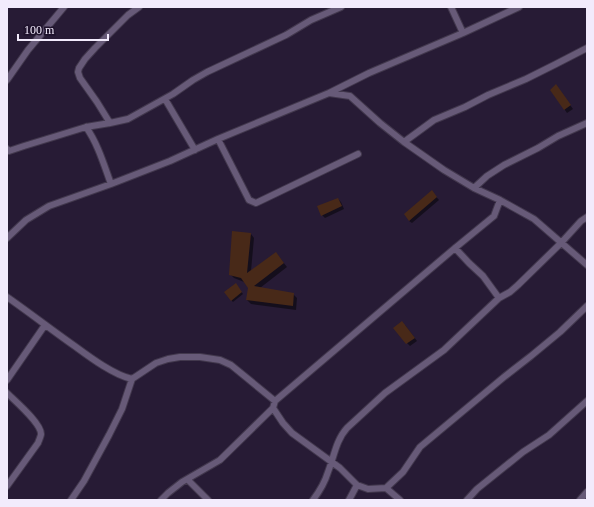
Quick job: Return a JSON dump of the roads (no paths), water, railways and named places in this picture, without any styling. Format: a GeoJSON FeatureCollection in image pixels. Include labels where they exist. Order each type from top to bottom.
{"type":"FeatureCollection","features":[{"type":"Feature","properties":{"kind":"street"},"geometry":{"type":"LineString","coordinates":[[7,80],[28,50],[64,7]]}},
{"type":"Feature","properties":{"kind":"street"},"geometry":{"type":"LineString","coordinates":[[110,123],[80,78],[78,72],[79,68],[95,48],[128,15],[139,7]]}},
{"type":"Feature","properties":{"kind":"street"},"geometry":{"type":"LineString","coordinates":[[8,151],[86,127],[128,119],[164,99],[207,72],[286,35],[311,20],[341,7]]}},
{"type":"Feature","properties":{"kind":"street"},"geometry":{"type":"LineString","coordinates":[[451,7],[463,33]]}},
{"type":"Feature","properties":{"kind":"street"},"geometry":{"type":"LineString","coordinates":[[7,237],[26,220],[50,206],[170,161],[329,93],[349,82],[519,7]]}},
{"type":"Feature","properties":{"kind":"street"},"geometry":{"type":"LineString","coordinates":[[404,142],[434,120],[526,79],[587,48]]}},
{"type":"Feature","properties":{"kind":"street"},"geometry":{"type":"LineString","coordinates":[[349,82],[350,96]]}},
{"type":"Feature","properties":{"kind":"street"},"geometry":{"type":"LineString","coordinates":[[329,93],[350,96],[404,142],[444,170],[474,188],[500,200],[534,219],[587,265]]}},
{"type":"Feature","properties":{"kind":"street"},"geometry":{"type":"LineString","coordinates":[[164,99],[195,150]]}},
{"type":"Feature","properties":{"kind":"street"},"geometry":{"type":"LineString","coordinates":[[474,188],[487,176],[504,165],[558,136],[587,124]]}},
{"type":"Feature","properties":{"kind":"street"},"geometry":{"type":"LineString","coordinates":[[86,127],[91,134],[101,156],[111,184]]}},
{"type":"Feature","properties":{"kind":"street"},"geometry":{"type":"LineString","coordinates":[[218,140],[249,200],[256,203],[358,154]]}},
{"type":"Feature","properties":{"kind":"street"},"geometry":{"type":"LineString","coordinates":[[161,500],[182,482],[188,480],[220,460],[273,408],[275,401],[494,216],[500,200]]}},
{"type":"Feature","properties":{"kind":"street"},"geometry":{"type":"LineString","coordinates":[[313,500],[325,481],[340,439],[350,424],[385,392],[444,350],[499,298],[510,292],[518,285],[587,217]]}},
{"type":"Feature","properties":{"kind":"street"},"geometry":{"type":"LineString","coordinates":[[455,248],[482,276],[499,298]]}},
{"type":"Feature","properties":{"kind":"street"},"geometry":{"type":"LineString","coordinates":[[7,297],[98,363],[125,378],[132,379]]}},
{"type":"Feature","properties":{"kind":"street"},"geometry":{"type":"LineString","coordinates":[[386,488],[403,472],[420,448],[560,332],[587,306]]}},
{"type":"Feature","properties":{"kind":"street"},"geometry":{"type":"LineString","coordinates":[[7,380],[45,325]]}},
{"type":"Feature","properties":{"kind":"street"},"geometry":{"type":"LineString","coordinates":[[71,500],[84,481],[110,434],[122,408],[132,379],[156,363],[180,357],[200,357],[220,360],[231,365],[275,401]]}},
{"type":"Feature","properties":{"kind":"street"},"geometry":{"type":"LineString","coordinates":[[7,393],[33,418],[42,434],[38,443],[7,486]]}},
{"type":"Feature","properties":{"kind":"street"},"geometry":{"type":"LineString","coordinates":[[467,500],[477,489],[523,452],[549,435],[587,401]]}},
{"type":"Feature","properties":{"kind":"street"},"geometry":{"type":"LineString","coordinates":[[273,408],[292,433],[340,468],[357,485],[368,488],[386,488],[400,500]]}},
{"type":"Feature","properties":{"kind":"street"},"geometry":{"type":"LineString","coordinates":[[188,480],[208,500]]}},
{"type":"Feature","properties":{"kind":"street"},"geometry":{"type":"LineString","coordinates":[[349,500],[357,485]]}},
{"type":"Feature","properties":{"kind":"street"},"geometry":{"type":"LineString","coordinates":[[580,500],[587,492]]}}]}
